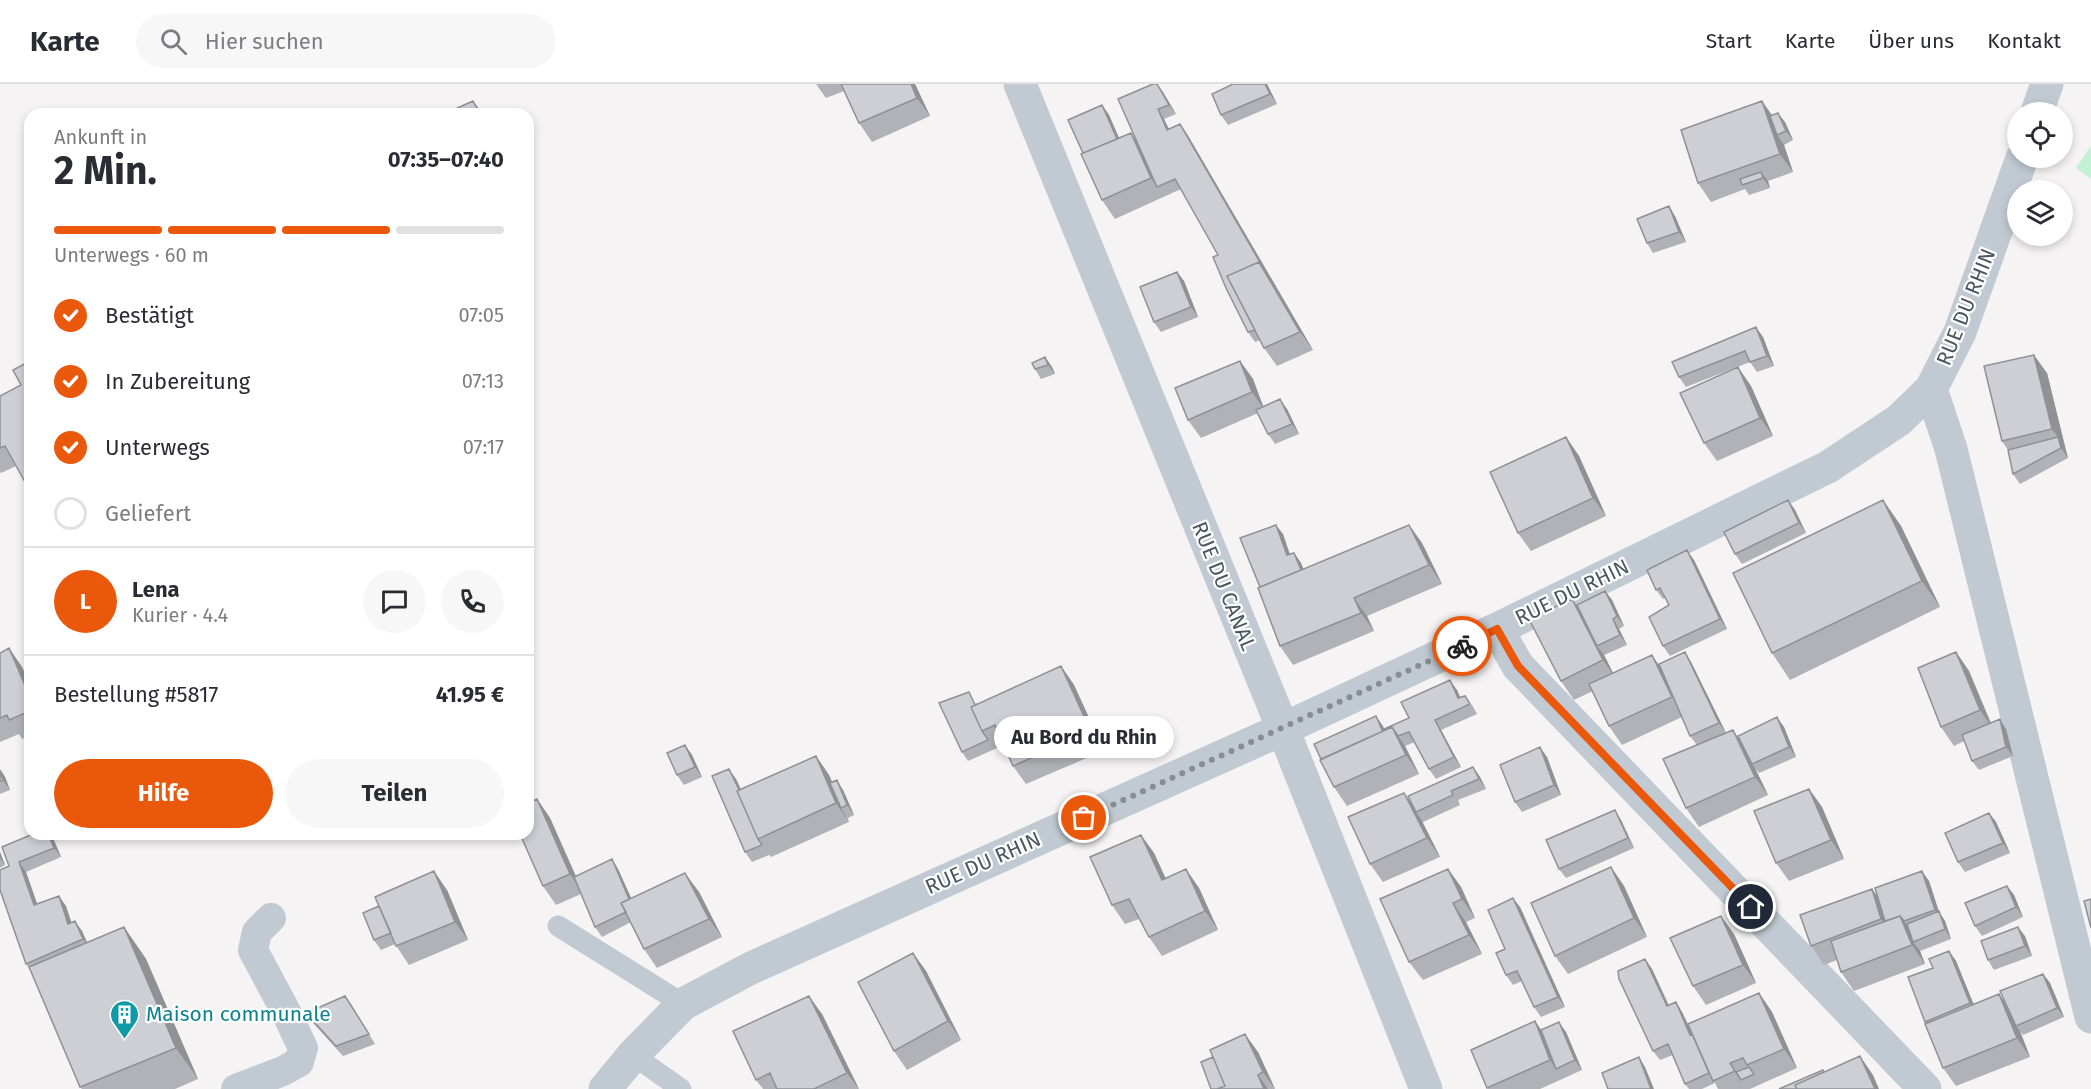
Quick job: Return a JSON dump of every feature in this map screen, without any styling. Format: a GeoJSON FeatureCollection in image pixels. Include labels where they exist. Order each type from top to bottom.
{"type":"FeatureCollection","features":[{"type":"Feature","properties":{"kind":"street","name":"RUE DU CANAL"},"geometry":{"type":"LineString","coordinates":[[1020,84],[1283,729],[1426,1089]]}},
{"type":"Feature","properties":{"kind":"street"},"geometry":{"type":"LineString","coordinates":[[2041,102],[2047,84]]}},
{"type":"Feature","properties":{"kind":"street","name":"RUE DU RHIN"},"geometry":{"type":"LineString","coordinates":[[605,1089],[633,1055],[683,1004],[751,968],[1283,729],[1497,629],[1828,467],[1899,420],[1930,389],[1960,332],[2018,168]]}},
{"type":"Feature","properties":{"kind":"street"},"geometry":{"type":"LineString","coordinates":[[1930,389],[1951,449],[2091,1017]]}},
{"type":"Feature","properties":{"kind":"street"},"geometry":{"type":"LineString","coordinates":[[1497,629],[1518,666],[1925,1089]]}},
{"type":"Feature","properties":{"kind":"street"},"geometry":{"type":"LineString","coordinates":[[236,1089],[283,1071],[299,1062],[303,1048],[253,950],[257,932],[271,918]]}},
{"type":"Feature","properties":{"kind":"lane"},"geometry":{"type":"LineString","coordinates":[[558,926],[683,1004]]}},
{"type":"Feature","properties":{"kind":"lane"},"geometry":{"type":"LineString","coordinates":[[633,1055],[681,1089]]}},
{"type":"Feature","properties":{"kind":"green space"},"geometry":{"type":"Polygon","coordinates":[[[2091,146],[2091,179],[2076,168],[2091,146]]]}},
{"type":"Feature","properties":{"kind":"building"},"geometry":{"type":"Polygon","coordinates":[[[841,84],[911,84],[917,98],[859,123],[841,84]]]}},
{"type":"Feature","properties":{"kind":"building"},"geometry":{"type":"Polygon","coordinates":[[[1157,84],[1169,105],[1158,109],[1167,130],[1180,124],[1265,271],[1259,262],[1227,276],[1255,330],[1248,332],[1213,257],[1218,255],[1175,179],[1157,187],[1118,99],[1157,84]]]}},
{"type":"Feature","properties":{"kind":"building"},"geometry":{"type":"Polygon","coordinates":[[[1233,84],[1265,84],[1270,94],[1221,115],[1212,94],[1233,84]]]}},
{"type":"Feature","properties":{"kind":"building"},"geometry":{"type":"Polygon","coordinates":[[[473,101],[477,108],[457,108],[473,101]]]}},
{"type":"Feature","properties":{"kind":"building"},"geometry":{"type":"Polygon","coordinates":[[[1762,101],[1780,154],[1698,183],[1681,130],[1762,101]]]}},
{"type":"Feature","properties":{"kind":"building"},"geometry":{"type":"Polygon","coordinates":[[[1102,105],[1117,139],[1083,153],[1068,120],[1102,105]]]}},
{"type":"Feature","properties":{"kind":"building"},"geometry":{"type":"Polygon","coordinates":[[[1778,113],[1786,131],[1777,135],[1770,116],[1778,113]]]}},
{"type":"Feature","properties":{"kind":"building"},"geometry":{"type":"Polygon","coordinates":[[[1131,133],[1151,178],[1102,200],[1081,154],[1131,133]]]}},
{"type":"Feature","properties":{"kind":"building"},"geometry":{"type":"Polygon","coordinates":[[[1761,172],[1763,178],[1742,185],[1740,179],[1761,172]]]}},
{"type":"Feature","properties":{"kind":"building"},"geometry":{"type":"Polygon","coordinates":[[[1669,206],[1679,232],[1647,243],[1637,219],[1669,206]]]}},
{"type":"Feature","properties":{"kind":"building"},"geometry":{"type":"Polygon","coordinates":[[[1259,262],[1300,332],[1264,348],[1227,276],[1259,262]]]}},
{"type":"Feature","properties":{"kind":"building"},"geometry":{"type":"Polygon","coordinates":[[[1177,272],[1191,307],[1154,322],[1140,287],[1177,272]]]}},
{"type":"Feature","properties":{"kind":"building"},"geometry":{"type":"Polygon","coordinates":[[[1756,327],[1767,356],[1750,362],[1745,351],[1679,377],[1672,362],[1756,327]]]}},
{"type":"Feature","properties":{"kind":"building"},"geometry":{"type":"Polygon","coordinates":[[[2034,355],[2052,429],[2002,441],[1984,366],[2034,355]]]}},
{"type":"Feature","properties":{"kind":"building"},"geometry":{"type":"Polygon","coordinates":[[[1045,357],[1048,365],[1035,369],[1032,363],[1045,357]]]}},
{"type":"Feature","properties":{"kind":"building"},"geometry":{"type":"Polygon","coordinates":[[[1240,361],[1252,392],[1188,420],[1175,388],[1240,361]]]}},
{"type":"Feature","properties":{"kind":"building"},"geometry":{"type":"Polygon","coordinates":[[[24,364],[24,480],[5,446],[0,448],[0,396],[21,385],[13,370],[24,364]]]}},
{"type":"Feature","properties":{"kind":"building"},"geometry":{"type":"Polygon","coordinates":[[[1738,367],[1760,418],[1704,443],[1680,393],[1738,367]]]}},
{"type":"Feature","properties":{"kind":"building"},"geometry":{"type":"Polygon","coordinates":[[[1280,399],[1292,424],[1268,434],[1256,410],[1280,399]]]}},
{"type":"Feature","properties":{"kind":"building"},"geometry":{"type":"Polygon","coordinates":[[[1566,437],[1593,498],[1518,533],[1490,472],[1566,437]]]}},
{"type":"Feature","properties":{"kind":"building"},"geometry":{"type":"Polygon","coordinates":[[[2058,437],[2061,448],[2013,474],[2008,450],[2058,437]]]}},
{"type":"Feature","properties":{"kind":"building"},"geometry":{"type":"Polygon","coordinates":[[[1788,500],[1799,523],[1735,554],[1724,532],[1788,500]]]}},
{"type":"Feature","properties":{"kind":"building"},"geometry":{"type":"Polygon","coordinates":[[[1883,500],[1922,581],[1772,653],[1733,573],[1883,500]]]}},
{"type":"Feature","properties":{"kind":"building"},"geometry":{"type":"Polygon","coordinates":[[[1276,525],[1287,555],[1294,553],[1301,570],[1260,587],[1240,538],[1276,525]]]}},
{"type":"Feature","properties":{"kind":"building"},"geometry":{"type":"Polygon","coordinates":[[[1409,525],[1429,565],[1354,598],[1361,613],[1280,646],[1258,588],[1409,525]]]}},
{"type":"Feature","properties":{"kind":"building"},"geometry":{"type":"Polygon","coordinates":[[[1687,550],[1720,619],[1663,646],[1649,617],[1669,605],[1660,588],[1656,590],[1647,570],[1687,550]]]}},
{"type":"Feature","properties":{"kind":"building"},"geometry":{"type":"Polygon","coordinates":[[[1605,591],[1617,616],[1613,619],[1620,635],[1597,646],[1577,605],[1605,591]]]}},
{"type":"Feature","properties":{"kind":"building"},"geometry":{"type":"Polygon","coordinates":[[[1572,599],[1603,660],[1561,681],[1529,619],[1572,599]]]}},
{"type":"Feature","properties":{"kind":"building"},"geometry":{"type":"Polygon","coordinates":[[[9,648],[24,683],[24,714],[9,720],[7,715],[0,718],[0,653],[9,648]]]}},
{"type":"Feature","properties":{"kind":"building"},"geometry":{"type":"Polygon","coordinates":[[[1685,652],[1719,723],[1690,736],[1659,664],[1685,652]]]}},
{"type":"Feature","properties":{"kind":"building"},"geometry":{"type":"Polygon","coordinates":[[[1956,652],[1980,710],[1941,727],[1918,668],[1956,652]]]}},
{"type":"Feature","properties":{"kind":"building"},"geometry":{"type":"Polygon","coordinates":[[[1652,655],[1672,697],[1609,726],[1589,684],[1652,655]]]}},
{"type":"Feature","properties":{"kind":"building"},"geometry":{"type":"Polygon","coordinates":[[[1061,666],[1087,723],[1083,735],[1013,766],[995,725],[982,731],[971,707],[1061,666]]]}},
{"type":"Feature","properties":{"kind":"building"},"geometry":{"type":"Polygon","coordinates":[[[1450,680],[1458,698],[1465,696],[1470,704],[1435,720],[1454,757],[1429,769],[1409,732],[1398,736],[1392,727],[1321,759],[1314,744],[1376,716],[1382,730],[1409,718],[1401,702],[1450,680]]]}},
{"type":"Feature","properties":{"kind":"building"},"geometry":{"type":"Polygon","coordinates":[[[969,692],[975,705],[971,707],[988,740],[962,752],[939,703],[969,692]]]}},
{"type":"Feature","properties":{"kind":"building"},"geometry":{"type":"Polygon","coordinates":[[[1777,717],[1789,747],[1752,764],[1738,736],[1777,717]]]}},
{"type":"Feature","properties":{"kind":"building"},"geometry":{"type":"Polygon","coordinates":[[[2000,719],[2006,747],[1972,761],[1962,735],[2000,719]]]}},
{"type":"Feature","properties":{"kind":"building"},"geometry":{"type":"Polygon","coordinates":[[[1392,727],[1406,755],[1334,787],[1320,760],[1392,727]]]}},
{"type":"Feature","properties":{"kind":"building"},"geometry":{"type":"Polygon","coordinates":[[[1733,730],[1755,777],[1686,808],[1663,759],[1733,730]]]}},
{"type":"Feature","properties":{"kind":"building"},"geometry":{"type":"Polygon","coordinates":[[[685,745],[695,767],[677,775],[667,753],[685,745]]]}},
{"type":"Feature","properties":{"kind":"building"},"geometry":{"type":"Polygon","coordinates":[[[1540,747],[1554,785],[1515,802],[1500,765],[1540,747]]]}},
{"type":"Feature","properties":{"kind":"building"},"geometry":{"type":"Polygon","coordinates":[[[816,756],[836,803],[758,839],[737,791],[816,756]]]}},
{"type":"Feature","properties":{"kind":"building"},"geometry":{"type":"Polygon","coordinates":[[[1473,767],[1479,779],[1451,791],[1453,795],[1416,812],[1408,796],[1473,767]]]}},
{"type":"Feature","properties":{"kind":"building"},"geometry":{"type":"Polygon","coordinates":[[[729,769],[762,845],[745,852],[712,776],[729,769]]]}},
{"type":"Feature","properties":{"kind":"building"},"geometry":{"type":"Polygon","coordinates":[[[837,780],[847,805],[841,808],[830,783],[837,780]]]}},
{"type":"Feature","properties":{"kind":"building"},"geometry":{"type":"Polygon","coordinates":[[[1809,789],[1831,840],[1776,863],[1754,811],[1809,789]]]}},
{"type":"Feature","properties":{"kind":"building"},"geometry":{"type":"Polygon","coordinates":[[[1404,793],[1427,838],[1370,864],[1348,817],[1404,793]]]}},
{"type":"Feature","properties":{"kind":"building"},"geometry":{"type":"Polygon","coordinates":[[[537,799],[570,874],[543,886],[523,840],[534,840],[534,800],[537,799]]]}},
{"type":"Feature","properties":{"kind":"building"},"geometry":{"type":"Polygon","coordinates":[[[1615,810],[1628,838],[1559,869],[1546,840],[1615,810]]]}},
{"type":"Feature","properties":{"kind":"building"},"geometry":{"type":"Polygon","coordinates":[[[1989,813],[2003,843],[1958,862],[1945,833],[1989,813]]]}},
{"type":"Feature","properties":{"kind":"building"},"geometry":{"type":"Polygon","coordinates":[[[1141,835],[1162,880],[1186,869],[1205,911],[1149,937],[1129,899],[1112,905],[1090,857],[1141,835]]]}},
{"type":"Feature","properties":{"kind":"building"},"geometry":{"type":"Polygon","coordinates":[[[24,838],[24,840],[51,840],[54,848],[19,862],[34,905],[59,896],[68,924],[75,921],[83,939],[26,964],[0,890],[0,870],[9,866],[2,847],[24,838]]]}},
{"type":"Feature","properties":{"kind":"building"},"geometry":{"type":"Polygon","coordinates":[[[612,859],[629,899],[621,903],[626,912],[595,927],[574,877],[612,859]]]}},
{"type":"Feature","properties":{"kind":"building"},"geometry":{"type":"Polygon","coordinates":[[[1611,867],[1634,918],[1555,956],[1531,903],[1611,867]]]}},
{"type":"Feature","properties":{"kind":"building"},"geometry":{"type":"Polygon","coordinates":[[[1448,869],[1462,899],[1453,903],[1469,935],[1409,962],[1380,899],[1448,869]]]}},
{"type":"Feature","properties":{"kind":"building"},"geometry":{"type":"Polygon","coordinates":[[[434,871],[455,922],[396,946],[375,897],[434,871]]]}},
{"type":"Feature","properties":{"kind":"building"},"geometry":{"type":"Polygon","coordinates":[[[1922,871],[1935,910],[1904,921],[1900,916],[1885,921],[1875,888],[1922,871]]]}},
{"type":"Feature","properties":{"kind":"building"},"geometry":{"type":"Polygon","coordinates":[[[685,873],[709,919],[644,949],[621,903],[685,873]]]}},
{"type":"Feature","properties":{"kind":"building"},"geometry":{"type":"Polygon","coordinates":[[[2007,886],[2016,907],[1975,926],[1965,903],[2007,886]]]}},
{"type":"Feature","properties":{"kind":"building"},"geometry":{"type":"Polygon","coordinates":[[[1872,889],[1881,919],[1811,946],[1800,915],[1872,889]]]}},
{"type":"Feature","properties":{"kind":"building"},"geometry":{"type":"Polygon","coordinates":[[[1513,898],[1558,997],[1534,1007],[1517,971],[1506,975],[1496,953],[1505,949],[1488,910],[1513,898]]]}},
{"type":"Feature","properties":{"kind":"building"},"geometry":{"type":"Polygon","coordinates":[[[2091,899],[2091,928],[2084,901],[2091,899]]]}},
{"type":"Feature","properties":{"kind":"building"},"geometry":{"type":"Polygon","coordinates":[[[379,906],[391,933],[374,940],[363,913],[379,906]]]}},
{"type":"Feature","properties":{"kind":"building"},"geometry":{"type":"Polygon","coordinates":[[[1939,911],[1945,929],[1913,942],[1907,924],[1939,911]]]}},
{"type":"Feature","properties":{"kind":"building"},"geometry":{"type":"Polygon","coordinates":[[[1721,916],[1743,965],[1693,986],[1670,938],[1721,916]]]}},
{"type":"Feature","properties":{"kind":"building"},"geometry":{"type":"Polygon","coordinates":[[[1900,916],[1912,945],[1841,972],[1831,941],[1900,916]]]}},
{"type":"Feature","properties":{"kind":"building","name":"Maison communale"},"geometry":{"type":"Polygon","coordinates":[[[124,927],[176,1048],[80,1087],[29,967],[124,927]]]}},
{"type":"Feature","properties":{"kind":"building"},"geometry":{"type":"Polygon","coordinates":[[[2018,927],[2025,946],[1988,960],[1981,941],[2018,927]]]}},
{"type":"Feature","properties":{"kind":"building"},"geometry":{"type":"Polygon","coordinates":[[[1949,951],[1970,1003],[1925,1022],[1908,977],[1933,968],[1929,959],[1949,951]]]}},
{"type":"Feature","properties":{"kind":"building"},"geometry":{"type":"Polygon","coordinates":[[[913,953],[948,1021],[894,1051],[858,982],[913,953]]]}},
{"type":"Feature","properties":{"kind":"building"},"geometry":{"type":"Polygon","coordinates":[[[1645,959],[1667,1006],[1676,1002],[1709,1073],[1685,1084],[1668,1044],[1653,1051],[1619,979],[1618,971],[1645,959]]]}},
{"type":"Feature","properties":{"kind":"building"},"geometry":{"type":"Polygon","coordinates":[[[2043,974],[2057,1008],[2016,1026],[2000,991],[2043,974]]]}},
{"type":"Feature","properties":{"kind":"building"},"geometry":{"type":"Polygon","coordinates":[[[1759,993],[1784,1049],[1747,1065],[1743,1058],[1730,1063],[1735,1071],[1713,1081],[1688,1024],[1759,993]]]}},
{"type":"Feature","properties":{"kind":"building"},"geometry":{"type":"Polygon","coordinates":[[[1999,994],[2017,1038],[1943,1068],[1925,1024],[1999,994]]]}},
{"type":"Feature","properties":{"kind":"building"},"geometry":{"type":"Polygon","coordinates":[[[345,996],[369,1034],[336,1046],[306,1013],[345,996]]]}},
{"type":"Feature","properties":{"kind":"building"},"geometry":{"type":"Polygon","coordinates":[[[809,996],[847,1073],[814,1089],[777,1089],[770,1073],[756,1080],[733,1031],[809,996]]]}},
{"type":"Feature","properties":{"kind":"building"},"geometry":{"type":"Polygon","coordinates":[[[1535,1021],[1550,1060],[1487,1088],[1471,1050],[1535,1021]]]}},
{"type":"Feature","properties":{"kind":"building"},"geometry":{"type":"Polygon","coordinates":[[[1559,1022],[1575,1060],[1556,1069],[1541,1030],[1559,1022]]]}},
{"type":"Feature","properties":{"kind":"building"},"geometry":{"type":"Polygon","coordinates":[[[1245,1034],[1263,1072],[1258,1075],[1264,1089],[1217,1089],[1225,1086],[1210,1050],[1245,1034]]]}},
{"type":"Feature","properties":{"kind":"building"},"geometry":{"type":"Polygon","coordinates":[[[1860,1056],[1875,1089],[1797,1089],[1795,1085],[1860,1056]]]}},
{"type":"Feature","properties":{"kind":"building"},"geometry":{"type":"Polygon","coordinates":[[[1213,1057],[1225,1086],[1217,1089],[1211,1089],[1201,1062],[1213,1057]]]}},
{"type":"Feature","properties":{"kind":"building"},"geometry":{"type":"Polygon","coordinates":[[[1639,1057],[1651,1089],[1608,1089],[1602,1073],[1639,1057]]]}},
{"type":"Feature","properties":{"kind":"building"},"geometry":{"type":"Polygon","coordinates":[[[1749,1067],[1754,1074],[1741,1080],[1736,1072],[1749,1067]]]}},
{"type":"Feature","properties":{"kind":"building"},"geometry":{"type":"Polygon","coordinates":[[[1823,1070],[1824,1072],[1795,1085],[1797,1089],[1779,1089],[1823,1070]]]}},
{"type":"Feature","properties":{"kind":"way so far"},"geometry":{"type":"LineString","coordinates":[[1084,818],[1462,646]]}},
{"type":"Feature","properties":{"kind":"place","name":"Au Bord du Rhin"},"geometry":{"type":"Point","coordinates":[1084,818]}},
{"type":"Feature","properties":{"kind":"place","name":"Maison communale"},"geometry":{"type":"Point","coordinates":[125,1040]}},
{"type":"Feature","properties":{"kind":"route"},"geometry":{"type":"LineString","coordinates":[[1462,646],[1497,629],[1518,666],[1751,907]]}}]}
